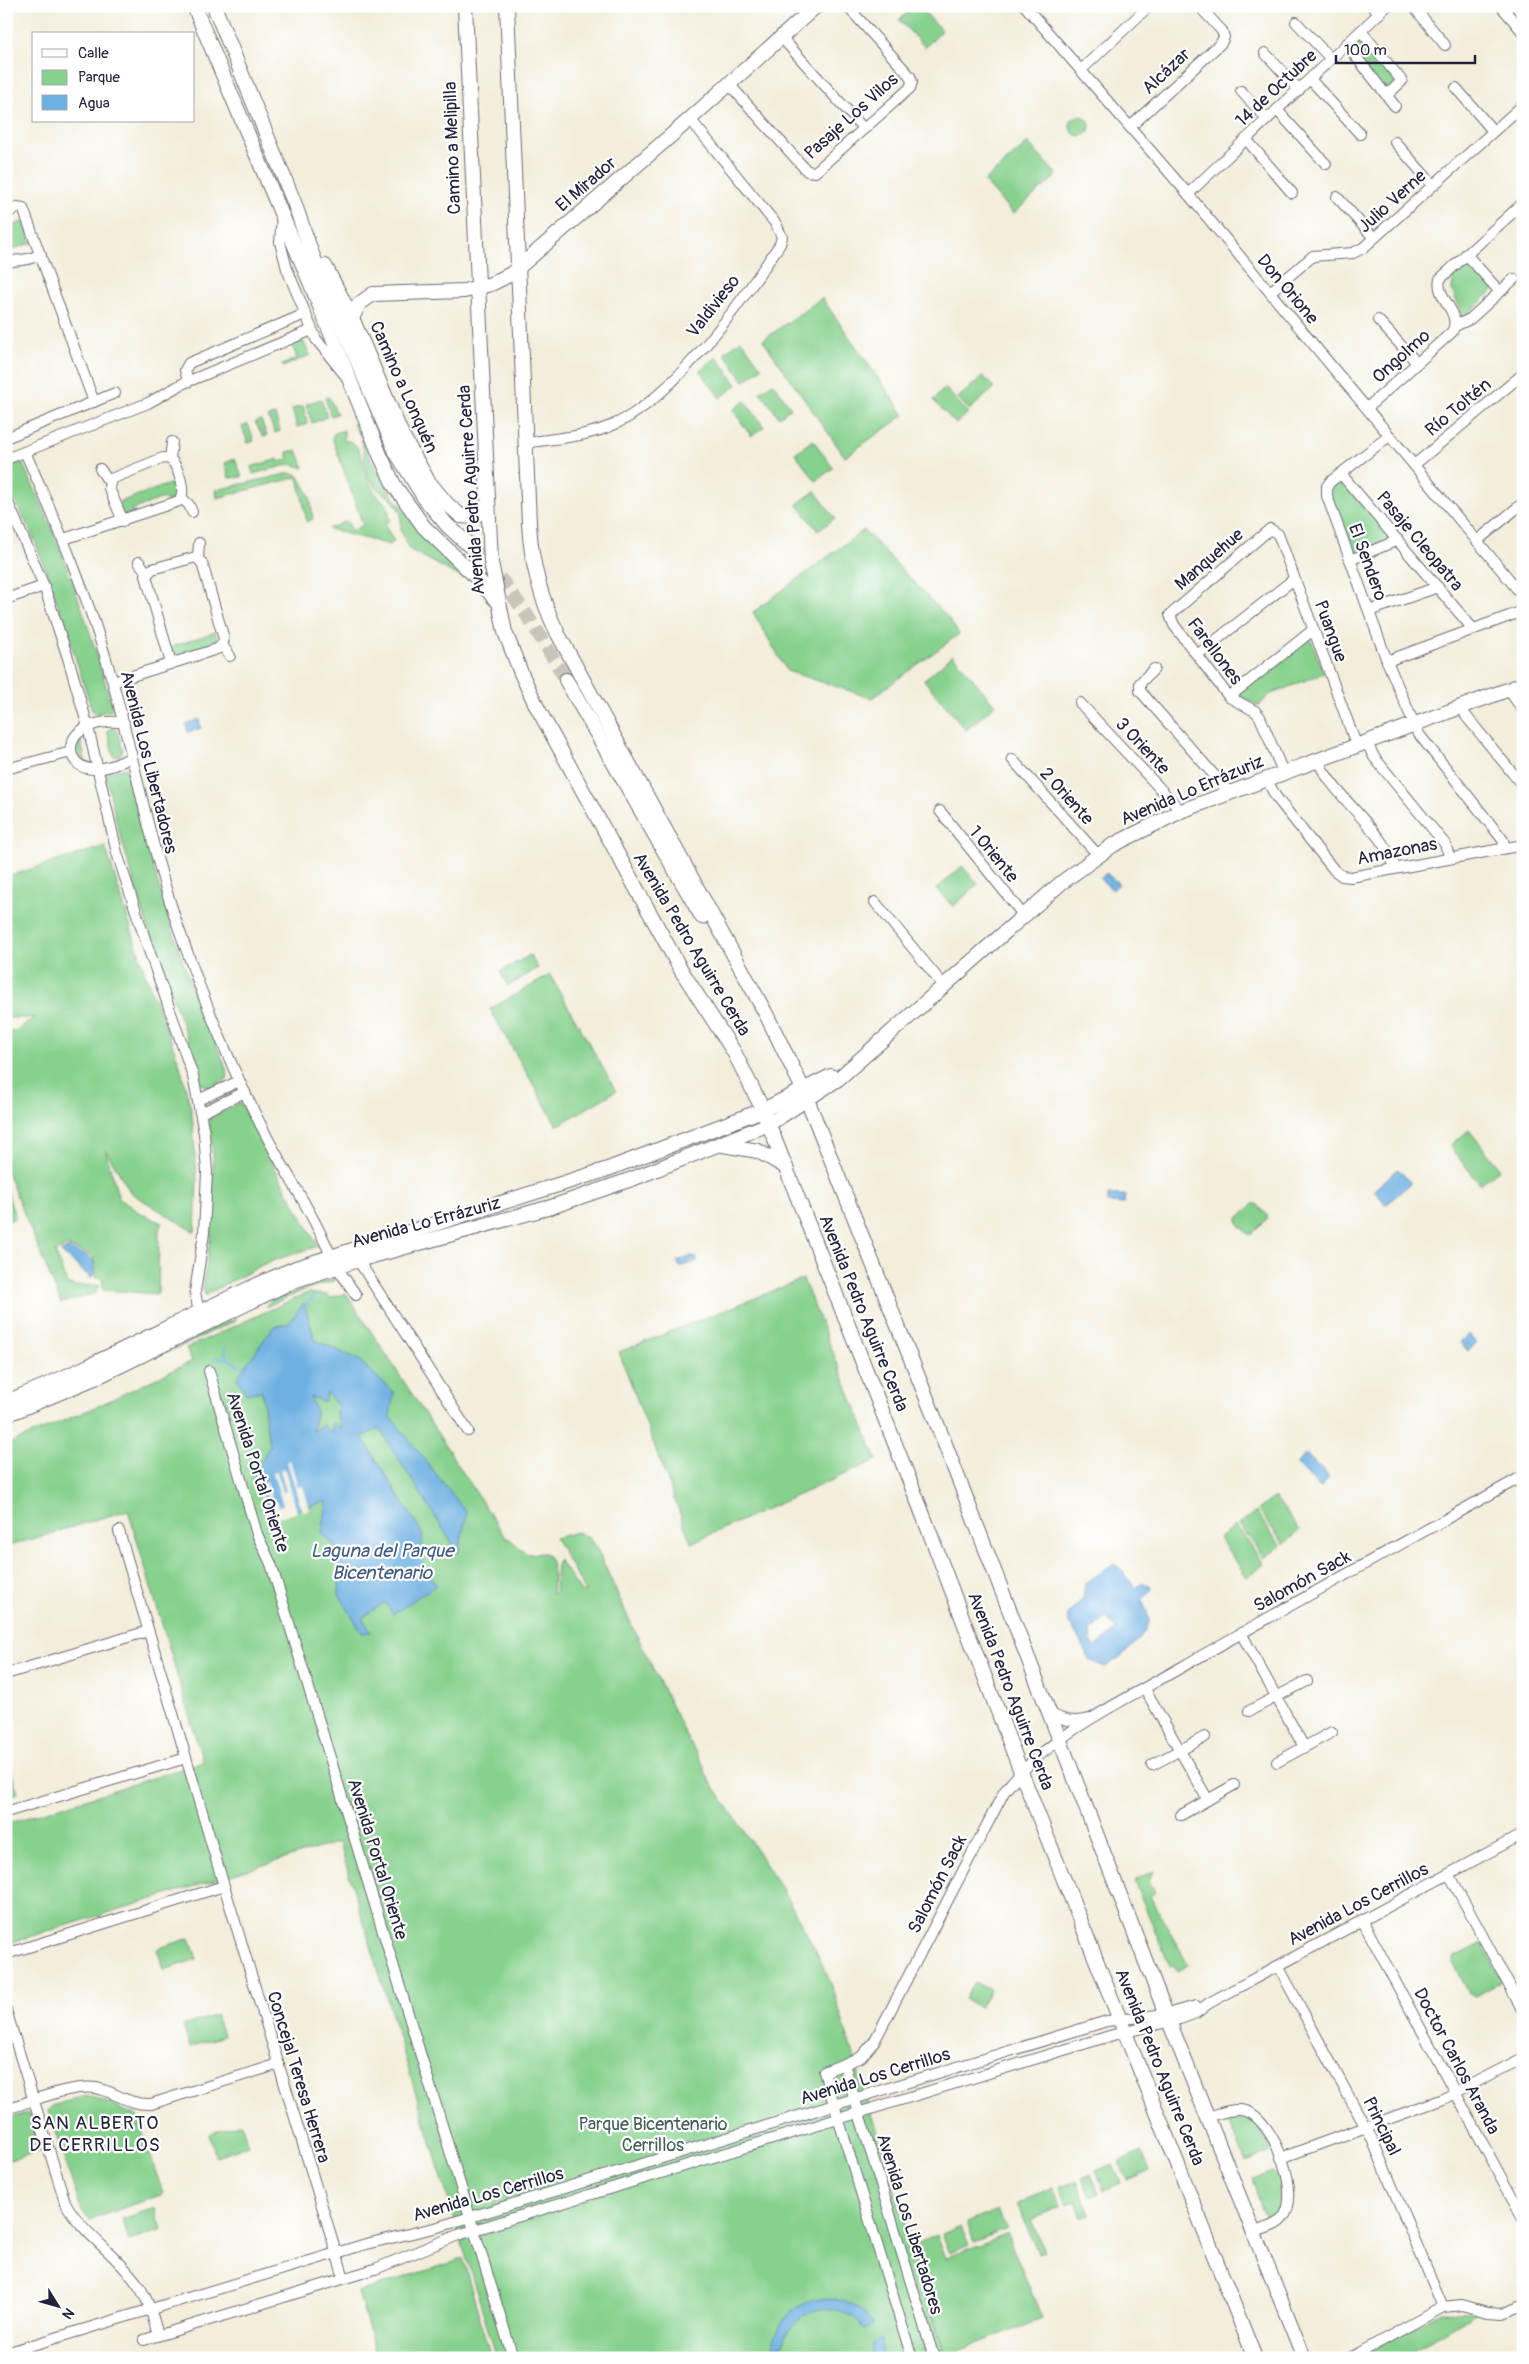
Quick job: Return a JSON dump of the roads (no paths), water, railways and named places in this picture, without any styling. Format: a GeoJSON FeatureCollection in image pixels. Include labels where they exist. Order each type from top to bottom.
{"type":"FeatureCollection","features":[{"type":"Feature","properties":{"kind":"main road"},"geometry":{"type":"LineString","coordinates":[[194,6],[282,214],[380,455],[408,506],[424,527],[476,576],[497,601]]}},
{"type":"Feature","properties":{"kind":"main road"},"geometry":{"type":"LineString","coordinates":[[214,6],[294,202],[312,254],[396,452],[425,499],[447,526],[471,547]]}},
{"type":"Feature","properties":{"kind":"main road","name":"Camino a Melipilla"},"geometry":{"type":"LineString","coordinates":[[465,6],[477,289]]}},
{"type":"Feature","properties":{"kind":"main road"},"geometry":{"type":"LineString","coordinates":[[507,6],[519,268]]}},
{"type":"Feature","properties":{"kind":"main road","name":"El Mirador"},"geometry":{"type":"LineString","coordinates":[[337,287],[348,293],[373,294],[477,289],[498,281],[519,268],[816,6]]}},
{"type":"Feature","properties":{"kind":"main road"},"geometry":{"type":"LineString","coordinates":[[294,202],[307,224],[352,318]]}},
{"type":"Feature","properties":{"kind":"main road"},"geometry":{"type":"LineString","coordinates":[[518,236],[529,246],[543,246]]}},
{"type":"Feature","properties":{"kind":"main road","name":"Avenida Pedro Aguirre Cerda"},"geometry":{"type":"LineString","coordinates":[[519,268],[531,550],[536,577],[550,619],[766,1014],[805,1095],[943,1439],[1047,1711],[1304,2358]]}},
{"type":"Feature","properties":{"kind":"main road","name":"Avenida Pedro Aguirre Cerda"},"geometry":{"type":"LineString","coordinates":[[477,289],[491,562],[497,601],[510,647],[537,707],[681,970],[734,1052],[763,1110],[1022,1772],[1255,2358]]}},
{"type":"Feature","properties":{"kind":"main road"},"geometry":{"type":"LineString","coordinates":[[352,318],[359,304],[373,294]]}},
{"type":"Feature","properties":{"kind":"main road","name":"Camino a Lonquén"},"geometry":{"type":"LineString","coordinates":[[352,318],[402,435],[428,481],[447,504],[461,516],[472,517],[488,509]]}},
{"type":"Feature","properties":{"kind":"main road"},"geometry":{"type":"LineString","coordinates":[[566,680],[720,947],[766,1014]]}},
{"type":"Feature","properties":{"kind":"main road","name":"Avenida Lo Errázuriz"},"geometry":{"type":"LineString","coordinates":[[6,1415],[99,1376],[259,1296],[334,1261],[358,1260],[536,1212],[723,1144],[769,1124],[805,1095],[852,1065],[1073,873],[1098,854],[1144,828],[1181,811],[1361,742],[1523,684]]}},
{"type":"Feature","properties":{"kind":"main road","name":"Avenida Lo Errázuriz"},"geometry":{"type":"LineString","coordinates":[[6,1402],[71,1376],[258,1284],[334,1261],[582,1179],[805,1095]]}},
{"type":"Feature","properties":{"kind":"main road"},"geometry":{"type":"LineString","coordinates":[[723,1144],[758,1151],[786,1167]]}},
{"type":"Feature","properties":{"kind":"street","name":"Pasaje Los Vilos"},"geometry":{"type":"LineString","coordinates":[[729,84],[811,173],[910,88],[912,82],[910,76],[847,6]]}},
{"type":"Feature","properties":{"kind":"street"},"geometry":{"type":"LineString","coordinates":[[1029,10],[1040,6]]}},
{"type":"Feature","properties":{"kind":"street"},"geometry":{"type":"LineString","coordinates":[[1080,70],[1149,6]]}},
{"type":"Feature","properties":{"kind":"street","name":"Alcázar"},"geometry":{"type":"LineString","coordinates":[[1130,127],[1220,43],[1224,37],[1222,31],[1199,6]]}},
{"type":"Feature","properties":{"kind":"street","name":"14 de Octubre"},"geometry":{"type":"LineString","coordinates":[[1188,194],[1361,31],[1375,10],[1387,6]]}},
{"type":"Feature","properties":{"kind":"street"},"geometry":{"type":"LineString","coordinates":[[1413,6],[1445,45]]}},
{"type":"Feature","properties":{"kind":"street"},"geometry":{"type":"LineString","coordinates":[[1501,6],[1523,32]]}},
{"type":"Feature","properties":{"kind":"street","name":"Don Orione"},"geometry":{"type":"LineString","coordinates":[[1029,10],[1188,194],[1523,596]]}},
{"type":"Feature","properties":{"kind":"street"},"geometry":{"type":"LineString","coordinates":[[1296,22],[1331,59]]}},
{"type":"Feature","properties":{"kind":"street"},"geometry":{"type":"LineString","coordinates":[[1361,31],[1402,81],[1388,94]]}},
{"type":"Feature","properties":{"kind":"street"},"geometry":{"type":"LineString","coordinates":[[781,38],[864,129]]}},
{"type":"Feature","properties":{"kind":"street"},"geometry":{"type":"LineString","coordinates":[[1346,44],[1388,94],[1395,106]]}},
{"type":"Feature","properties":{"kind":"street"},"geometry":{"type":"LineString","coordinates":[[1265,53],[1299,90]]}},
{"type":"Feature","properties":{"kind":"street"},"geometry":{"type":"LineString","coordinates":[[1310,79],[1360,134]]}},
{"type":"Feature","properties":{"kind":"street"},"geometry":{"type":"LineString","coordinates":[[1456,88],[1493,132]]}},
{"type":"Feature","properties":{"kind":"street"},"geometry":{"type":"LineString","coordinates":[[1241,91],[1267,119]]}},
{"type":"Feature","properties":{"kind":"street","name":"Julio Verne"},"geometry":{"type":"LineString","coordinates":[[1270,292],[1308,258],[1317,254],[1357,252],[1523,105]]}},
{"type":"Feature","properties":{"kind":"street"},"geometry":{"type":"LineString","coordinates":[[1277,110],[1326,164]]}},
{"type":"Feature","properties":{"kind":"street","name":"Valdivieso"},"geometry":{"type":"LineString","coordinates":[[526,444],[606,428],[624,420],[652,400],[673,381],[702,348],[780,244],[782,237],[776,224],[690,119]]}},
{"type":"Feature","properties":{"kind":"street"},"geometry":{"type":"LineString","coordinates":[[1246,139],[1292,193]]}},
{"type":"Feature","properties":{"kind":"street"},"geometry":{"type":"LineString","coordinates":[[1395,142],[1433,185]]}},
{"type":"Feature","properties":{"kind":"street"},"geometry":{"type":"LineString","coordinates":[[1337,197],[1374,238]]}},
{"type":"Feature","properties":{"kind":"street"},"geometry":{"type":"LineString","coordinates":[[6,214],[16,206],[23,208],[94,402]]}},
{"type":"Feature","properties":{"kind":"street","name":"Ongolmo"},"geometry":{"type":"LineString","coordinates":[[1366,408],[1450,334],[1455,326],[1454,317],[1441,290],[1439,282],[1442,276],[1522,206]]}},
{"type":"Feature","properties":{"kind":"street"},"geometry":{"type":"LineString","coordinates":[[282,214],[279,233],[282,251],[305,314],[320,345],[349,381]]}},
{"type":"Feature","properties":{"kind":"street"},"geometry":{"type":"LineString","coordinates":[[6,262],[28,259],[41,254]]}},
{"type":"Feature","properties":{"kind":"street"},"geometry":{"type":"LineString","coordinates":[[1466,254],[1500,292]]}},
{"type":"Feature","properties":{"kind":"street","name":"Ongolmo"},"geometry":{"type":"LineString","coordinates":[[1455,326],[1467,322],[1514,280]]}},
{"type":"Feature","properties":{"kind":"street"},"geometry":{"type":"LineString","coordinates":[[188,381],[185,370],[189,363],[305,314]]}},
{"type":"Feature","properties":{"kind":"street"},"geometry":{"type":"LineString","coordinates":[[1378,320],[1417,363]]}},
{"type":"Feature","properties":{"kind":"street"},"geometry":{"type":"LineString","coordinates":[[6,459],[148,403],[188,381],[312,330]]}},
{"type":"Feature","properties":{"kind":"street","name":"Río Toltén"},"geometry":{"type":"LineString","coordinates":[[1414,465],[1523,374]]}},
{"type":"Feature","properties":{"kind":"street"},"geometry":{"type":"LineString","coordinates":[[6,438],[115,394]]}},
{"type":"Feature","properties":{"kind":"street","name":"El Sendero"},"geometry":{"type":"LineString","coordinates":[[1389,436],[1327,486],[1327,496],[1388,661],[1421,738],[1503,840],[1505,848]]}},
{"type":"Feature","properties":{"kind":"street"},"geometry":{"type":"LineString","coordinates":[[64,539],[177,503],[182,498],[183,491],[174,463],[170,458],[172,442]]}},
{"type":"Feature","properties":{"kind":"street","name":"Avenida Los Libertadores"},"geometry":{"type":"LineString","coordinates":[[25,452],[64,539],[91,611],[124,723],[156,857],[176,922],[213,1020],[239,1081],[334,1261],[356,1295]]}},
{"type":"Feature","properties":{"kind":"street"},"geometry":{"type":"LineString","coordinates":[[109,482],[114,477],[163,458],[170,458]]}},
{"type":"Feature","properties":{"kind":"street"},"geometry":{"type":"LineString","coordinates":[[100,469],[109,482],[109,488],[123,521]]}},
{"type":"Feature","properties":{"kind":"street","name":"Pasaje Cleopatra"},"geometry":{"type":"LineString","coordinates":[[1341,474],[1473,629]]}},
{"type":"Feature","properties":{"kind":"street"},"geometry":{"type":"LineString","coordinates":[[6,498],[44,586],[68,658],[88,727],[117,853],[144,940],[186,1053],[198,1100],[206,1152],[207,1192],[204,1233],[195,1292],[199,1313]]}},
{"type":"Feature","properties":{"kind":"street"},"geometry":{"type":"LineString","coordinates":[[182,498],[189,505],[192,512]]}},
{"type":"Feature","properties":{"kind":"street"},"geometry":{"type":"LineString","coordinates":[[1477,541],[1523,503]]}},
{"type":"Feature","properties":{"kind":"street","name":"Manquehue"},"geometry":{"type":"LineString","coordinates":[[1171,619],[1172,612],[1265,532],[1270,529],[1274,530]]}},
{"type":"Feature","properties":{"kind":"street","name":"Puangue"},"geometry":{"type":"LineString","coordinates":[[1274,530],[1278,534],[1313,630],[1361,742],[1445,844],[1450,858]]}},
{"type":"Feature","properties":{"kind":"street"},"geometry":{"type":"LineString","coordinates":[[1350,560],[1398,540]]}},
{"type":"Feature","properties":{"kind":"street"},"geometry":{"type":"LineString","coordinates":[[113,682],[217,649],[222,645],[224,639],[202,563],[198,558],[199,543]]}},
{"type":"Feature","properties":{"kind":"street"},"geometry":{"type":"LineString","coordinates":[[171,664],[146,580],[147,573],[160,566],[194,557],[198,558]]}},
{"type":"Feature","properties":{"kind":"street"},"geometry":{"type":"LineString","coordinates":[[139,562],[147,573]]}},
{"type":"Feature","properties":{"kind":"street"},"geometry":{"type":"LineString","coordinates":[[1197,655],[1294,579]]}},
{"type":"Feature","properties":{"kind":"street"},"geometry":{"type":"LineString","coordinates":[[6,599],[44,586]]}},
{"type":"Feature","properties":{"kind":"street"},"geometry":{"type":"LineString","coordinates":[[1369,612],[1438,588]]}},
{"type":"Feature","properties":{"kind":"street"},"geometry":{"type":"LineString","coordinates":[[1388,661],[1523,611]]}},
{"type":"Feature","properties":{"kind":"street","name":"Farellones"},"geometry":{"type":"LineString","coordinates":[[1171,619],[1228,697],[1255,711],[1260,717],[1283,772]]}},
{"type":"Feature","properties":{"kind":"street"},"geometry":{"type":"LineString","coordinates":[[1228,697],[1313,630]]}},
{"type":"Feature","properties":{"kind":"street"},"geometry":{"type":"LineString","coordinates":[[222,645],[228,650],[230,656]]}},
{"type":"Feature","properties":{"kind":"street"},"geometry":{"type":"LineString","coordinates":[[1154,669],[1140,683],[1140,691],[1230,792]]}},
{"type":"Feature","properties":{"kind":"street"},"geometry":{"type":"LineString","coordinates":[[1508,689],[1523,710]]}},
{"type":"Feature","properties":{"kind":"street","name":"3 Oriente"},"geometry":{"type":"LineString","coordinates":[[1080,703],[1181,811]]}},
{"type":"Feature","properties":{"kind":"street"},"geometry":{"type":"LineString","coordinates":[[1462,706],[1466,716],[1523,786]]}},
{"type":"Feature","properties":{"kind":"street"},"geometry":{"type":"LineString","coordinates":[[124,723],[111,721],[80,730],[74,738],[71,752],[79,765],[89,769],[131,757]]}},
{"type":"Feature","properties":{"kind":"street"},"geometry":{"type":"LineString","coordinates":[[6,768],[71,752]]}},
{"type":"Feature","properties":{"kind":"street","name":"2 Oriente"},"geometry":{"type":"LineString","coordinates":[[1012,759],[1098,854]]}},
{"type":"Feature","properties":{"kind":"street"},"geometry":{"type":"LineString","coordinates":[[1317,759],[1325,774],[1386,849],[1395,868]]}},
{"type":"Feature","properties":{"kind":"street","name":"Amazonas"},"geometry":{"type":"LineString","coordinates":[[1266,778],[1276,797],[1338,874],[1350,877],[1523,845]]}},
{"type":"Feature","properties":{"kind":"street","name":"1 Oriente"},"geometry":{"type":"LineString","coordinates":[[940,811],[1024,916]]}},
{"type":"Feature","properties":{"kind":"street"},"geometry":{"type":"LineString","coordinates":[[875,902],[944,986]]}},
{"type":"Feature","properties":{"kind":"street"},"geometry":{"type":"LineString","coordinates":[[198,1100],[239,1081]]}},
{"type":"Feature","properties":{"kind":"street"},"geometry":{"type":"LineString","coordinates":[[201,1113],[245,1092]]}},
{"type":"Feature","properties":{"kind":"street"},"geometry":{"type":"LineString","coordinates":[[358,1260],[468,1431]]}},
{"type":"Feature","properties":{"kind":"street","name":"Avenida Portal Oriente"},"geometry":{"type":"LineString","coordinates":[[210,1371],[257,1534],[270,1564],[513,2358]]}},
{"type":"Feature","properties":{"kind":"street","name":"Salomón Sack"},"geometry":{"type":"LineString","coordinates":[[823,2075],[825,2070],[844,2064],[864,2054],[874,2042],[998,1802],[1009,1785],[1022,1772],[1059,1741],[1097,1717],[1241,1633],[1523,1476]]}},
{"type":"Feature","properties":{"kind":"street","name":"Concejal Teresa Herrera"},"geometry":{"type":"LineString","coordinates":[[119,1532],[224,1886],[344,2278]]}},
{"type":"Feature","properties":{"kind":"street"},"geometry":{"type":"LineString","coordinates":[[6,1674],[148,1630]]}},
{"type":"Feature","properties":{"kind":"street"},"geometry":{"type":"LineString","coordinates":[[1241,1633],[1304,1747]]}},
{"type":"Feature","properties":{"kind":"street"},"geometry":{"type":"LineString","coordinates":[[1249,1711],[1307,1682]]}},
{"type":"Feature","properties":{"kind":"street"},"geometry":{"type":"LineString","coordinates":[[1145,1689],[1208,1800]]}},
{"type":"Feature","properties":{"kind":"street","name":"Salomón Sack"},"geometry":{"type":"LineString","coordinates":[[1047,1711],[1059,1718],[1074,1722],[1097,1717]]}},
{"type":"Feature","properties":{"kind":"street"},"geometry":{"type":"LineString","coordinates":[[1277,1762],[1332,1732]]}},
{"type":"Feature","properties":{"kind":"street"},"geometry":{"type":"LineString","coordinates":[[1152,1765],[1205,1737]]}},
{"type":"Feature","properties":{"kind":"street"},"geometry":{"type":"LineString","coordinates":[[6,1812],[186,1758]]}},
{"type":"Feature","properties":{"kind":"street"},"geometry":{"type":"LineString","coordinates":[[1180,1815],[1234,1785]]}},
{"type":"Feature","properties":{"kind":"street","name":"Avenida Los Cerrillos"},"geometry":{"type":"LineString","coordinates":[[144,2340],[380,2267],[434,2243],[474,2230],[1168,2018],[1196,2013],[1209,2003],[1523,1834]]}},
{"type":"Feature","properties":{"kind":"street"},"geometry":{"type":"LineString","coordinates":[[1448,1874],[1523,2011]]}},
{"type":"Feature","properties":{"kind":"street"},"geometry":{"type":"LineString","coordinates":[[6,1954],[224,1886]]}},
{"type":"Feature","properties":{"kind":"street","name":"Doctor Carlos Aranda"},"geometry":{"type":"LineString","coordinates":[[1362,1920],[1523,2218]]}},
{"type":"Feature","properties":{"kind":"street","name":"Principal"},"geometry":{"type":"LineString","coordinates":[[1278,1966],[1366,2127],[1443,2307]]}},
{"type":"Feature","properties":{"kind":"street"},"geometry":{"type":"LineString","coordinates":[[6,2010],[60,2188],[71,2214],[131,2276],[145,2296],[158,2335]]}},
{"type":"Feature","properties":{"kind":"street","name":"Avenida Los Cerrillos"},"geometry":{"type":"LineString","coordinates":[[6,2353],[336,2253],[470,2218],[1120,2018],[1168,2018]]}},
{"type":"Feature","properties":{"kind":"street"},"geometry":{"type":"LineString","coordinates":[[1281,2158],[1456,2094],[1523,2058]]}},
{"type":"Feature","properties":{"kind":"street"},"geometry":{"type":"LineString","coordinates":[[6,2109],[86,2087],[105,2091],[138,2104],[150,2104],[278,2064]]}},
{"type":"Feature","properties":{"kind":"street","name":"Avenida Los Libertadores"},"geometry":{"type":"LineString","coordinates":[[844,2064],[934,2358]]}},
{"type":"Feature","properties":{"kind":"street","name":"Avenida Los Libertadores"},"geometry":{"type":"LineString","coordinates":[[823,2075],[912,2358]]}},
{"type":"Feature","properties":{"kind":"street","name":"Avenida Pedro Aguirre Cerda"},"geometry":{"type":"LineString","coordinates":[[1208,2118],[1233,2110],[1250,2114],[1266,2128],[1281,2158],[1288,2186],[1286,2211],[1277,2223],[1254,2232]]}},
{"type":"Feature","properties":{"kind":"street"},"geometry":{"type":"LineString","coordinates":[[1350,2358],[1443,2307],[1462,2305],[1487,2312],[1501,2312],[1523,2304]]}},
{"type":"Feature","properties":{"kind":"water"},"geometry":{"type":"Polygon","coordinates":[[[199,719],[201,728],[188,732],[186,724],[199,719]]]}},
{"type":"Feature","properties":{"kind":"water"},"geometry":{"type":"Polygon","coordinates":[[[1106,873],[1119,884],[1113,890],[1100,879],[1106,873]]]}},
{"type":"Feature","properties":{"kind":"water"},"geometry":{"type":"Polygon","coordinates":[[[1398,1169],[1411,1183],[1386,1205],[1374,1190],[1398,1169]]]}},
{"type":"Feature","properties":{"kind":"water"},"geometry":{"type":"Polygon","coordinates":[[[1108,1195],[1125,1195],[1124,1204],[1108,1203],[1108,1195]]]}},
{"type":"Feature","properties":{"kind":"water"},"geometry":{"type":"Polygon","coordinates":[[[69,1248],[85,1255],[94,1262],[94,1274],[91,1278],[61,1252],[69,1248]]]}},
{"type":"Feature","properties":{"kind":"water"},"geometry":{"type":"Polygon","coordinates":[[[692,1256],[693,1258],[696,1257],[697,1261],[680,1267],[677,1261],[692,1256]]]}},
{"type":"Feature","properties":{"kind":"water","name":"Laguna del Parque Bicentenario"},"geometry":{"type":"Polygon","coordinates":[[[304,1303],[315,1340],[359,1360],[394,1393],[390,1416],[467,1513],[458,1553],[379,1428],[362,1437],[422,1533],[423,1564],[436,1585],[393,1614],[385,1602],[362,1618],[371,1632],[362,1633],[339,1594],[341,1553],[322,1533],[327,1501],[270,1518],[262,1492],[257,1493],[253,1478],[269,1446],[262,1391],[246,1394],[237,1378],[273,1327],[289,1323],[304,1303]],[[327,1393],[324,1402],[310,1397],[316,1411],[312,1431],[323,1425],[331,1434],[333,1423],[342,1429],[336,1414],[338,1406],[327,1393]]]}},
{"type":"Feature","properties":{"kind":"water"},"geometry":{"type":"Polygon","coordinates":[[[1468,1334],[1477,1343],[1468,1351],[1460,1342],[1468,1334]]]}},
{"type":"Feature","properties":{"kind":"water"},"geometry":{"type":"Polygon","coordinates":[[[1306,1454],[1330,1478],[1320,1488],[1296,1464],[1306,1454]]]}},
{"type":"Feature","properties":{"kind":"water"},"geometry":{"type":"Polygon","coordinates":[[[1114,1564],[1122,1570],[1135,1588],[1143,1583],[1151,1587],[1151,1591],[1142,1600],[1150,1620],[1147,1627],[1131,1647],[1118,1659],[1105,1667],[1089,1660],[1076,1633],[1068,1622],[1067,1616],[1083,1598],[1085,1583],[1114,1564]],[[1106,1617],[1090,1631],[1091,1641],[1096,1647],[1116,1629],[1106,1617]]]}},
{"type":"Feature","properties":{"kind":"water"},"geometry":{"type":"Polygon","coordinates":[[[827,2298],[854,2306],[865,2314],[874,2325],[865,2328],[854,2318],[842,2312],[830,2309],[818,2310],[807,2314],[797,2321],[789,2331],[783,2345],[772,2348],[779,2328],[791,2313],[806,2303],[827,2298]]]}},
{"type":"Feature","properties":{"kind":"water"},"geometry":{"type":"Polygon","coordinates":[[[881,2338],[883,2358],[872,2358],[872,2343],[881,2338]]]}},
{"type":"Feature","properties":{"kind":"waterway"},"geometry":{"type":"LineString","coordinates":[[305,1306],[315,1295]]}},
{"type":"Feature","properties":{"kind":"waterway"},"geometry":{"type":"LineString","coordinates":[[224,1348],[227,1358]]}},
{"type":"Feature","properties":{"kind":"waterway"},"geometry":{"type":"LineString","coordinates":[[216,1358],[227,1358],[243,1368]]}},
{"type":"Feature","properties":{"kind":"tunnel"},"geometry":{"type":"LineString","coordinates":[[471,547],[512,594],[566,680]]}},
{"type":"Feature","properties":{"kind":"district","name":"SAN ALBERTO DE CERRILLOS"},"geometry":{"type":"Point","coordinates":[95,2133]}},
{"type":"Feature","properties":{"kind":"park label","name":"Parque Bicentenario Cerrillos"},"geometry":{"type":"Point","coordinates":[653,2134]}}]}
